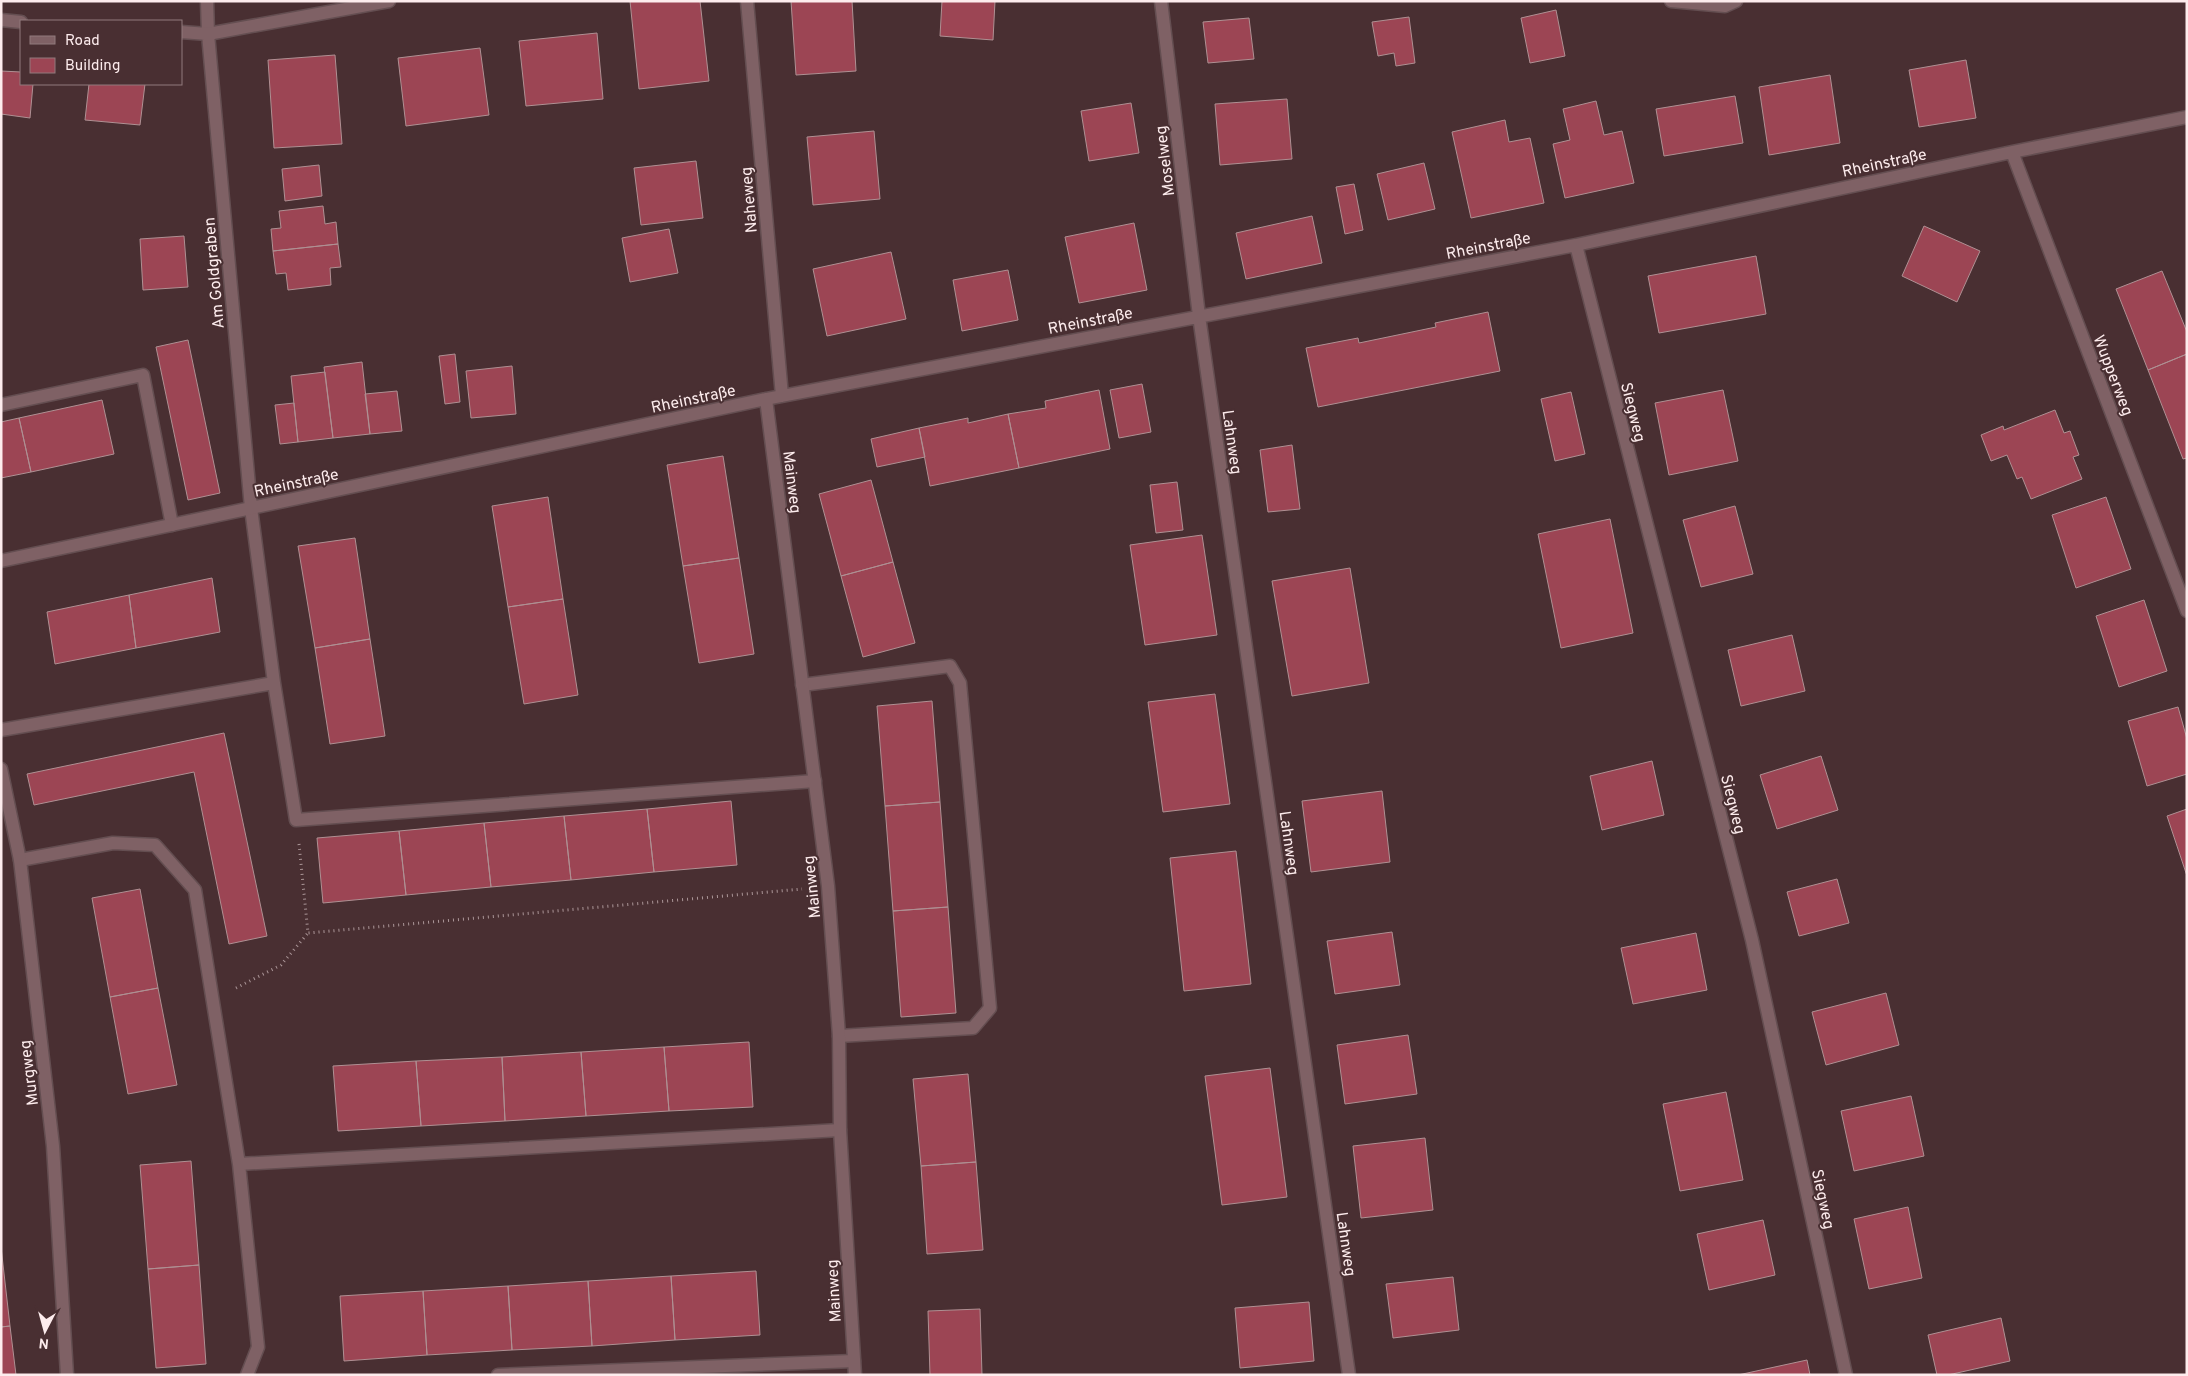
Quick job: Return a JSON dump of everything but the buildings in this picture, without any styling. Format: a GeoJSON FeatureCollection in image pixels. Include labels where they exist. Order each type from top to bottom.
{"type":"FeatureCollection","features":[{"type":"Feature","properties":{"kind":"street","name":"Am Goldgraben"},"geometry":{"type":"LineString","coordinates":[[207,1],[208,34],[251,508],[274,683],[296,820]]}},
{"type":"Feature","properties":{"kind":"street"},"geometry":{"type":"LineString","coordinates":[[182,32],[208,34],[389,1]]}},
{"type":"Feature","properties":{"kind":"street","name":"Naheweg"},"geometry":{"type":"LineString","coordinates":[[747,1],[782,396]]}},
{"type":"Feature","properties":{"kind":"street","name":"Moselweg"},"geometry":{"type":"LineString","coordinates":[[1161,1],[1199,316]]}},
{"type":"Feature","properties":{"kind":"street"},"geometry":{"type":"LineString","coordinates":[[1672,1],[1725,6],[1736,1]]}},
{"type":"Feature","properties":{"kind":"street"},"geometry":{"type":"LineString","coordinates":[[1,20],[20,22]]}},
{"type":"Feature","properties":{"kind":"street","name":"Rheinstraße"},"geometry":{"type":"LineString","coordinates":[[1,561],[766,399],[1576,245],[2012,152],[2187,117]]}},
{"type":"Feature","properties":{"kind":"street","name":"Wupperweg"},"geometry":{"type":"LineString","coordinates":[[2012,152],[2187,611]]}},
{"type":"Feature","properties":{"kind":"street","name":"Siegweg"},"geometry":{"type":"LineString","coordinates":[[1576,245],[1752,940],[1846,1375]]}},
{"type":"Feature","properties":{"kind":"street","name":"Lahnweg"},"geometry":{"type":"LineString","coordinates":[[1199,316],[1349,1375]]}},
{"type":"Feature","properties":{"kind":"street"},"geometry":{"type":"LineString","coordinates":[[1,405],[143,375],[172,525]]}},
{"type":"Feature","properties":{"kind":"street","name":"Mainweg"},"geometry":{"type":"LineString","coordinates":[[766,399],[828,886],[839,1036],[840,1130],[854,1375]]}},
{"type":"Feature","properties":{"kind":"street"},"geometry":{"type":"LineString","coordinates":[[802,685],[950,666],[960,683],[990,1008],[973,1028],[839,1036]]}},
{"type":"Feature","properties":{"kind":"street"},"geometry":{"type":"LineString","coordinates":[[1,730],[274,683]]}},
{"type":"Feature","properties":{"kind":"street","name":"Murgweg"},"geometry":{"type":"LineString","coordinates":[[1,770],[20,860],[53,1146],[67,1375]]}},
{"type":"Feature","properties":{"kind":"street"},"geometry":{"type":"LineString","coordinates":[[296,820],[815,781]]}},
{"type":"Feature","properties":{"kind":"street"},"geometry":{"type":"LineString","coordinates":[[20,860],[113,843],[155,846],[195,890],[239,1164],[258,1347],[247,1375]]}},
{"type":"Feature","properties":{"kind":"street"},"geometry":{"type":"LineString","coordinates":[[239,1164],[840,1130]]}},
{"type":"Feature","properties":{"kind":"street"},"geometry":{"type":"LineString","coordinates":[[498,1375],[854,1361]]}},
{"type":"Feature","properties":{"kind":"path"},"geometry":{"type":"LineString","coordinates":[[296,820],[308,933]]}},
{"type":"Feature","properties":{"kind":"path"},"geometry":{"type":"LineString","coordinates":[[214,1005],[232,990],[281,965],[308,933],[828,886]]}}]}
